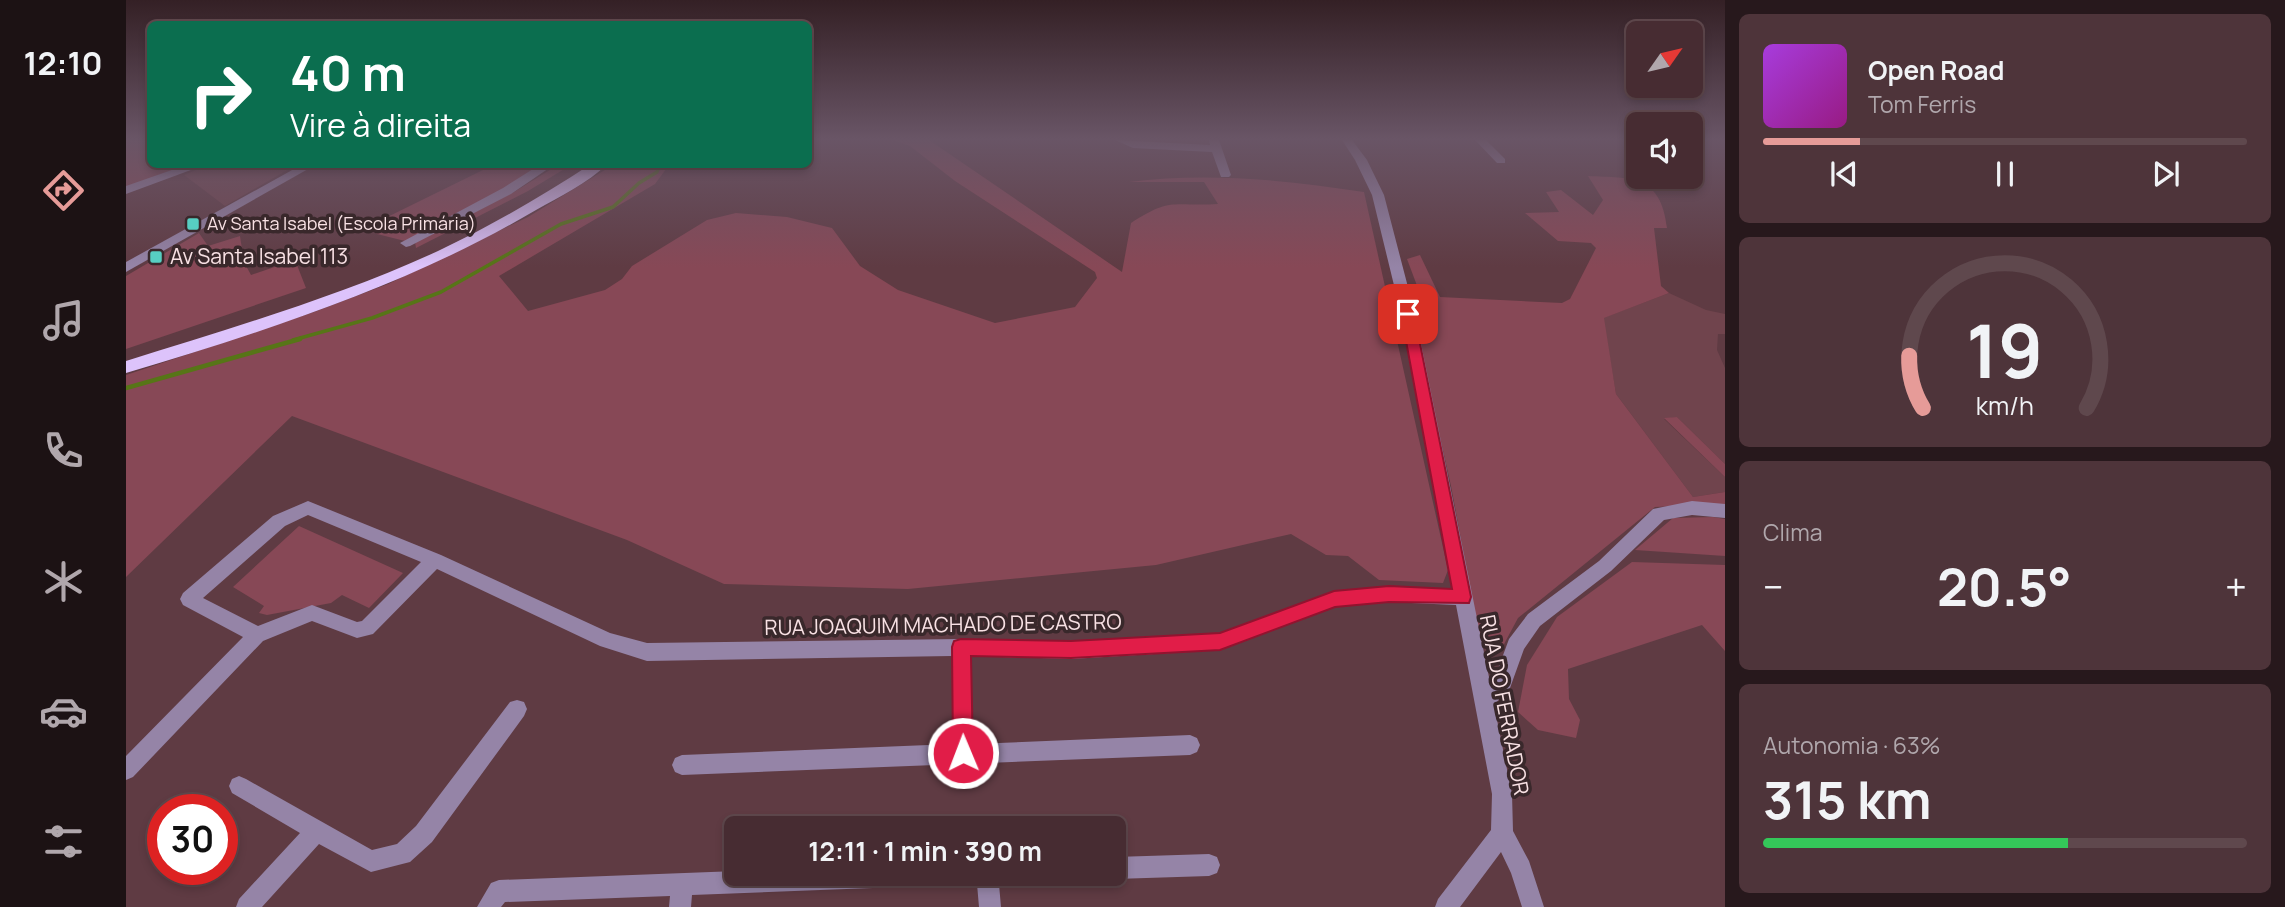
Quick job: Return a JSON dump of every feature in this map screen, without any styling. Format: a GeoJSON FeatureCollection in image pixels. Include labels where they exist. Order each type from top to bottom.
{"type":"FeatureCollection","features":[{"type":"Feature","properties":{"kind":"main road"},"geometry":{"type":"LineString","coordinates":[[126,355],[294,301],[384,268],[491,218],[551,182]]}},
{"type":"Feature","properties":{"kind":"main road"},"geometry":{"type":"LineString","coordinates":[[126,367],[314,305],[441,255],[531,208],[572,182]]}},
{"type":"Feature","properties":{"kind":"street"},"geometry":{"type":"LineString","coordinates":[[126,190],[148,182]]}},
{"type":"Feature","properties":{"kind":"street"},"geometry":{"type":"LineString","coordinates":[[126,268],[279,182]]}},
{"type":"Feature","properties":{"kind":"street"},"geometry":{"type":"LineString","coordinates":[[406,243],[521,182]]}},
{"type":"Feature","properties":{"kind":"street","name":"RUA DO FERRADOR"},"geometry":{"type":"LineString","coordinates":[[1372,182],[1378,195],[1408,314],[1502,794],[1502,833]]}},
{"type":"Feature","properties":{"kind":"street"},"geometry":{"type":"LineString","coordinates":[[1483,703],[1503,682],[1516,645],[1534,620],[1605,566],[1659,514],[1692,508],[1725,511]]}},
{"type":"Feature","properties":{"kind":"street","name":"RUA JOAQUIM MACHADO DE CASTRO"},"geometry":{"type":"LineString","coordinates":[[257,635],[189,599],[279,520],[295,512],[314,509],[435,560],[607,640],[647,652],[961,647],[1071,650],[1220,642],[1334,599],[1389,594],[1462,597]]}},
{"type":"Feature","properties":{"kind":"street"},"geometry":{"type":"LineString","coordinates":[[126,770],[257,635],[312,613],[357,630],[367,628],[435,560]]}},
{"type":"Feature","properties":{"kind":"street"},"geometry":{"type":"LineString","coordinates":[[961,647],[963,753]]}},
{"type":"Feature","properties":{"kind":"street"},"geometry":{"type":"LineString","coordinates":[[239,786],[371,861],[401,854],[424,834],[517,709]]}},
{"type":"Feature","properties":{"kind":"street"},"geometry":{"type":"LineString","coordinates":[[682,765],[1190,746]]}},
{"type":"Feature","properties":{"kind":"street"},"geometry":{"type":"LineString","coordinates":[[247,907],[316,831]]}},
{"type":"Feature","properties":{"kind":"street"},"geometry":{"type":"LineString","coordinates":[[1446,907],[1502,833],[1521,869],[1533,907]]}},
{"type":"Feature","properties":{"kind":"street"},"geometry":{"type":"LineString","coordinates":[[1126,869],[1209,865]]}},
{"type":"Feature","properties":{"kind":"street"},"geometry":{"type":"LineString","coordinates":[[488,907],[499,891],[724,882]]}},
{"type":"Feature","properties":{"kind":"street"},"geometry":{"type":"LineString","coordinates":[[680,907],[682,884]]}},
{"type":"Feature","properties":{"kind":"street"},"geometry":{"type":"LineString","coordinates":[[988,886],[990,907]]}},
{"type":"Feature","properties":{"kind":"shaded area"},"geometry":{"type":"Polygon","coordinates":[[[126,182],[140,182],[126,187],[126,182]]]}},
{"type":"Feature","properties":{"kind":"shaded area"},"geometry":{"type":"Polygon","coordinates":[[[194,182],[266,182],[225,206],[194,182]]]}},
{"type":"Feature","properties":{"kind":"shaded area"},"geometry":{"type":"Polygon","coordinates":[[[458,182],[518,182],[405,241],[377,234],[367,227],[458,182]]]}},
{"type":"Feature","properties":{"kind":"shaded area"},"geometry":{"type":"Polygon","coordinates":[[[530,182],[542,182],[416,248],[415,242],[530,182]]]}},
{"type":"Feature","properties":{"kind":"shaded area"},"geometry":{"type":"Polygon","coordinates":[[[585,182],[656,182],[499,276],[528,311],[605,290],[622,279],[632,266],[707,220],[736,213],[787,217],[832,228],[860,266],[898,290],[995,323],[1075,307],[1097,278],[1095,272],[957,182],[991,182],[1122,272],[1131,223],[1156,209],[1173,204],[1218,204],[1204,182],[1286,182],[1364,192],[1448,570],[1443,583],[1379,580],[1348,556],[1326,555],[1291,534],[1156,565],[908,589],[724,584],[627,540],[292,416],[126,577],[126,375],[314,312],[388,284],[528,217],[585,182]]]}},
{"type":"Feature","properties":{"kind":"shaded area"},"geometry":{"type":"Polygon","coordinates":[[[1592,182],[1626,182],[1626,189],[1651,189],[1664,211],[1667,228],[1654,228],[1661,286],[1669,293],[1604,318],[1616,394],[1693,497],[1725,492],[1725,504],[1655,507],[1518,618],[1503,646],[1481,646],[1451,486],[1409,299],[1419,291],[1407,259],[1420,255],[1440,297],[1562,303],[1570,299],[1596,248],[1591,243],[1558,241],[1525,213],[1559,212],[1546,192],[1561,190],[1593,215],[1603,200],[1592,182]]]}},
{"type":"Feature","properties":{"kind":"shaded area"},"geometry":{"type":"Polygon","coordinates":[[[199,233],[208,246],[240,236],[244,262],[251,275],[295,260],[306,288],[126,349],[126,276],[199,233]]]}},
{"type":"Feature","properties":{"kind":"shaded area"},"geometry":{"type":"Polygon","coordinates":[[[1669,293],[1706,310],[1725,314],[1725,334],[1718,334],[1717,350],[1725,368],[1725,464],[1677,417],[1664,419],[1725,477],[1725,492],[1693,497],[1616,394],[1603,318],[1669,293]]]}},
{"type":"Feature","properties":{"kind":"shaded area"},"geometry":{"type":"Polygon","coordinates":[[[1677,417],[1725,464],[1725,477],[1664,418],[1677,417]]]}},
{"type":"Feature","properties":{"kind":"shaded area"},"geometry":{"type":"Polygon","coordinates":[[[1673,518],[1725,519],[1725,556],[1635,550],[1673,518]]]}},
{"type":"Feature","properties":{"kind":"shaded area"},"geometry":{"type":"Polygon","coordinates":[[[299,526],[403,573],[369,608],[342,595],[331,603],[267,615],[259,613],[264,606],[233,587],[299,526]]]}},
{"type":"Feature","properties":{"kind":"shaded area"},"geometry":{"type":"Polygon","coordinates":[[[1632,562],[1725,565],[1725,651],[1702,625],[1568,669],[1569,699],[1580,720],[1576,738],[1538,730],[1518,712],[1527,665],[1557,617],[1632,562]]]}},
{"type":"Feature","properties":{"kind":"waterway"},"geometry":{"type":"LineString","coordinates":[[293,340],[372,318],[441,292],[561,224],[613,207],[640,182]]}},
{"type":"Feature","properties":{"kind":"waterway"},"geometry":{"type":"LineString","coordinates":[[126,388],[300,339]]}},
{"type":"Feature","properties":{"kind":"place","name":"Av Santa Isabel (Escola Primária)"},"geometry":{"type":"Point","coordinates":[193,224]}},
{"type":"Feature","properties":{"kind":"place","name":"Av Santa Isabel 113"},"geometry":{"type":"Point","coordinates":[156,257]}},
{"type":"Feature","properties":{"kind":"route"},"geometry":{"type":"LineString","coordinates":[[963,753],[961,647],[1071,650],[1220,642],[1279,622],[1334,599],[1389,594],[1462,597],[1408,314]]}}]}
